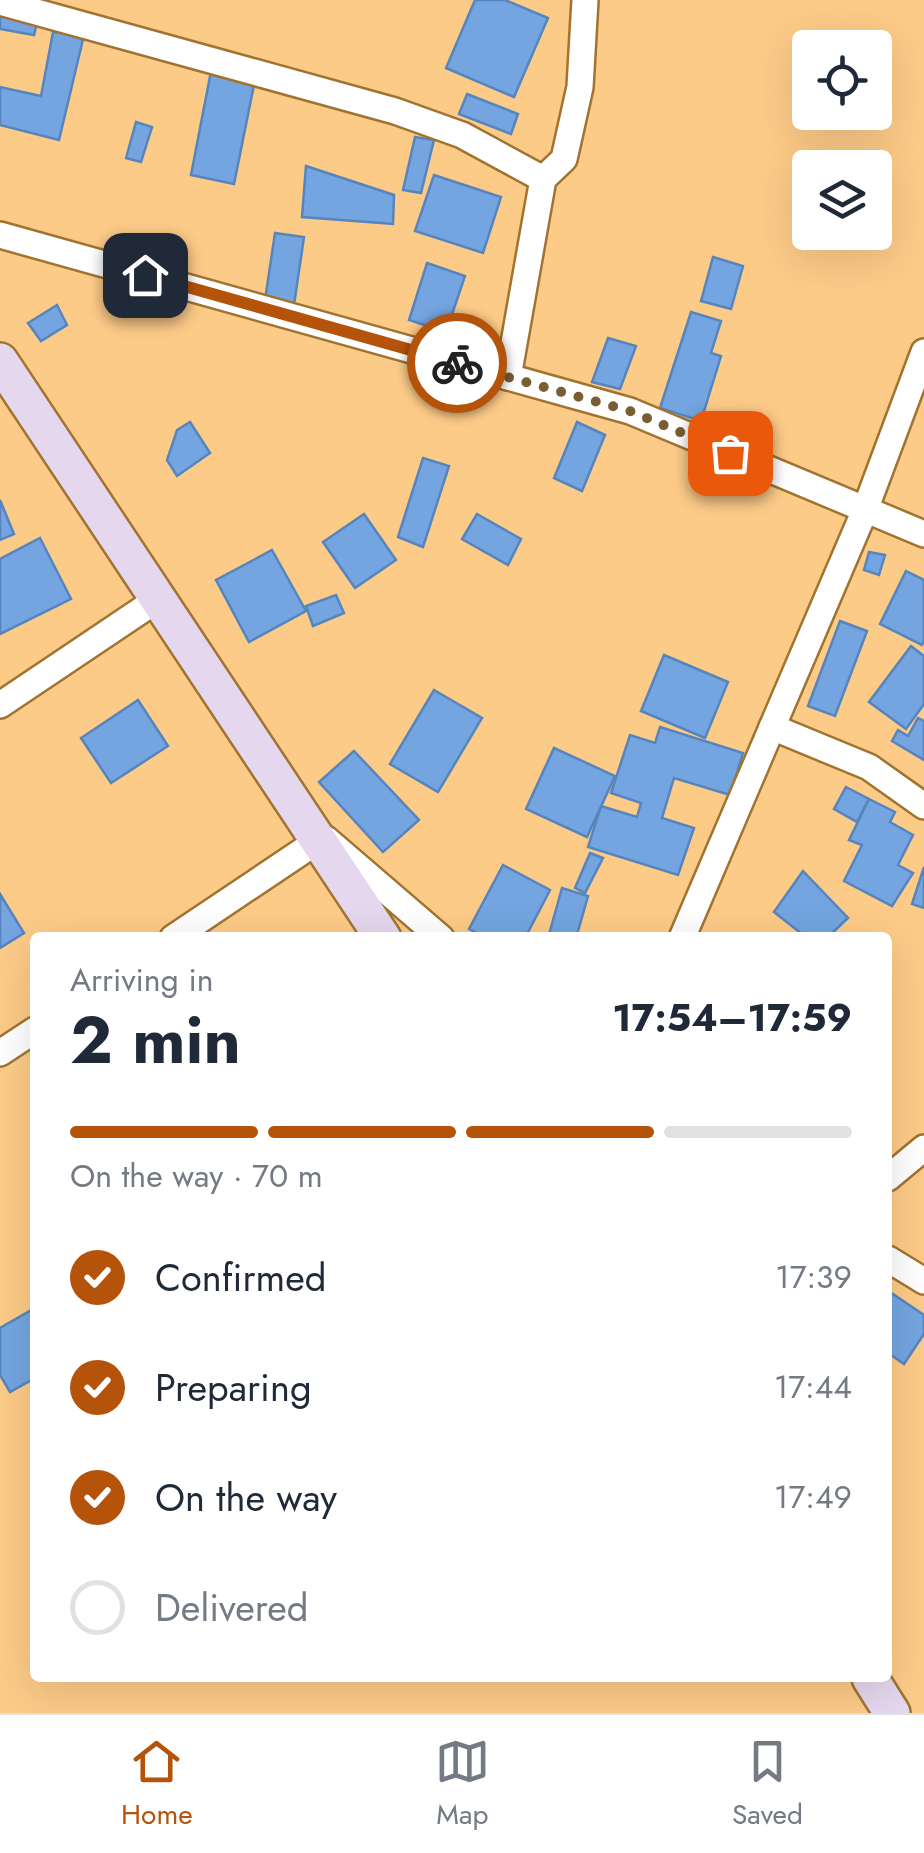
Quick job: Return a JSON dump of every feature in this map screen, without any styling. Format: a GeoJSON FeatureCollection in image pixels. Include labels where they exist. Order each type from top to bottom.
{"type":"FeatureCollection","features":[{"type":"Feature","properties":{"kind":"main road"},"geometry":{"type":"LineString","coordinates":[[0,361],[380,932]]}},
{"type":"Feature","properties":{"kind":"main road"},"geometry":{"type":"LineString","coordinates":[[873,1682],[892,1713]]}},
{"type":"Feature","properties":{"kind":"street"},"geometry":{"type":"LineString","coordinates":[[508,377],[544,179],[564,158],[580,87],[585,0]]}},
{"type":"Feature","properties":{"kind":"street"},"geometry":{"type":"LineString","coordinates":[[0,2],[395,111],[462,136],[544,179]]}},
{"type":"Feature","properties":{"kind":"street"},"geometry":{"type":"LineString","coordinates":[[0,235],[630,411],[924,534]]}},
{"type":"Feature","properties":{"kind":"street"},"geometry":{"type":"LineString","coordinates":[[685,932],[865,510],[924,352]]}},
{"type":"Feature","properties":{"kind":"street"},"geometry":{"type":"LineString","coordinates":[[0,705],[158,599]]}},
{"type":"Feature","properties":{"kind":"street"},"geometry":{"type":"LineString","coordinates":[[772,728],[870,768],[924,806]]}},
{"type":"Feature","properties":{"kind":"street"},"geometry":{"type":"LineString","coordinates":[[181,932],[313,832],[434,932]]}},
{"type":"Feature","properties":{"kind":"street"},"geometry":{"type":"LineString","coordinates":[[0,1053],[30,1033]]}},
{"type":"Feature","properties":{"kind":"street"},"geometry":{"type":"LineString","coordinates":[[892,1175],[924,1148]]}},
{"type":"Feature","properties":{"kind":"street"},"geometry":{"type":"LineString","coordinates":[[892,1261],[924,1281]]}},
{"type":"Feature","properties":{"kind":"building"},"geometry":{"type":"Polygon","coordinates":[[[475,0],[505,0],[548,18],[514,97],[446,68],[475,0]]]}},
{"type":"Feature","properties":{"kind":"building"},"geometry":{"type":"Polygon","coordinates":[[[0,6],[39,15],[34,35],[0,29],[0,6]]]}},
{"type":"Feature","properties":{"kind":"building"},"geometry":{"type":"Polygon","coordinates":[[[53,32],[84,35],[59,140],[0,125],[0,87],[41,96],[53,32]]]}},
{"type":"Feature","properties":{"kind":"building"},"geometry":{"type":"Polygon","coordinates":[[[212,66],[256,75],[234,184],[191,175],[212,66]]]}},
{"type":"Feature","properties":{"kind":"building"},"geometry":{"type":"Polygon","coordinates":[[[467,94],[518,114],[511,134],[459,114],[467,94]]]}},
{"type":"Feature","properties":{"kind":"building"},"geometry":{"type":"Polygon","coordinates":[[[136,122],[152,127],[141,162],[126,158],[136,122]]]}},
{"type":"Feature","properties":{"kind":"building"},"geometry":{"type":"Polygon","coordinates":[[[415,137],[434,140],[421,193],[403,190],[415,137]]]}},
{"type":"Feature","properties":{"kind":"building"},"geometry":{"type":"Polygon","coordinates":[[[306,166],[394,195],[393,224],[302,217],[306,166]]]}},
{"type":"Feature","properties":{"kind":"building"},"geometry":{"type":"Polygon","coordinates":[[[434,175],[501,197],[483,253],[415,231],[434,175]]]}},
{"type":"Feature","properties":{"kind":"building"},"geometry":{"type":"Polygon","coordinates":[[[275,233],[304,237],[294,305],[265,300],[275,233]]]}},
{"type":"Feature","properties":{"kind":"building"},"geometry":{"type":"Polygon","coordinates":[[[713,257],[743,266],[731,309],[701,301],[713,257]]]}},
{"type":"Feature","properties":{"kind":"building"},"geometry":{"type":"Polygon","coordinates":[[[427,263],[465,276],[446,332],[409,320],[427,263]]]}},
{"type":"Feature","properties":{"kind":"building"},"geometry":{"type":"Polygon","coordinates":[[[57,305],[67,325],[41,341],[28,323],[57,305]]]}},
{"type":"Feature","properties":{"kind":"building"},"geometry":{"type":"Polygon","coordinates":[[[691,312],[721,321],[711,353],[721,356],[701,421],[660,408],[691,312]]]}},
{"type":"Feature","properties":{"kind":"building"},"geometry":{"type":"Polygon","coordinates":[[[608,338],[636,346],[620,389],[592,382],[608,338]]]}},
{"type":"Feature","properties":{"kind":"building"},"geometry":{"type":"Polygon","coordinates":[[[190,422],[210,453],[177,476],[167,460],[177,430],[190,422]]]}},
{"type":"Feature","properties":{"kind":"building"},"geometry":{"type":"Polygon","coordinates":[[[577,422],[605,435],[582,491],[554,478],[577,422]]]}},
{"type":"Feature","properties":{"kind":"building"},"geometry":{"type":"Polygon","coordinates":[[[423,458],[449,466],[423,547],[398,537],[423,458]]]}},
{"type":"Feature","properties":{"kind":"building"},"geometry":{"type":"Polygon","coordinates":[[[0,500],[14,534],[0,540],[0,500]]]}},
{"type":"Feature","properties":{"kind":"building"},"geometry":{"type":"Polygon","coordinates":[[[364,514],[396,560],[355,588],[323,542],[364,514]]]}},
{"type":"Feature","properties":{"kind":"building"},"geometry":{"type":"Polygon","coordinates":[[[477,514],[521,539],[508,565],[462,539],[477,514]]]}},
{"type":"Feature","properties":{"kind":"building"},"geometry":{"type":"Polygon","coordinates":[[[40,538],[71,599],[0,634],[0,559],[40,538]]]}},
{"type":"Feature","properties":{"kind":"building"},"geometry":{"type":"Polygon","coordinates":[[[272,550],[306,611],[249,642],[216,580],[272,550]]]}},
{"type":"Feature","properties":{"kind":"building"},"geometry":{"type":"Polygon","coordinates":[[[869,552],[885,555],[879,575],[864,570],[869,552]]]}},
{"type":"Feature","properties":{"kind":"building"},"geometry":{"type":"Polygon","coordinates":[[[906,571],[924,580],[922,645],[880,624],[906,571]]]}},
{"type":"Feature","properties":{"kind":"building"},"geometry":{"type":"Polygon","coordinates":[[[336,595],[344,613],[313,626],[306,606],[336,595]]]}},
{"type":"Feature","properties":{"kind":"building"},"geometry":{"type":"Polygon","coordinates":[[[840,621],[867,631],[835,716],[808,706],[840,621]]]}},
{"type":"Feature","properties":{"kind":"building"},"geometry":{"type":"Polygon","coordinates":[[[911,646],[924,656],[924,704],[906,729],[869,702],[911,646]]]}},
{"type":"Feature","properties":{"kind":"building"},"geometry":{"type":"Polygon","coordinates":[[[664,655],[728,682],[705,738],[641,711],[664,655]]]}},
{"type":"Feature","properties":{"kind":"building"},"geometry":{"type":"Polygon","coordinates":[[[434,690],[482,718],[438,792],[390,764],[434,690]]]}},
{"type":"Feature","properties":{"kind":"building"},"geometry":{"type":"Polygon","coordinates":[[[138,700],[168,746],[111,783],[81,738],[138,700]]]}},
{"type":"Feature","properties":{"kind":"building"},"geometry":{"type":"Polygon","coordinates":[[[918,718],[924,721],[924,760],[892,741],[898,730],[908,736],[918,718]]]}},
{"type":"Feature","properties":{"kind":"building"},"geometry":{"type":"Polygon","coordinates":[[[660,727],[743,753],[730,795],[674,778],[662,818],[694,828],[678,875],[588,847],[601,806],[637,817],[641,803],[611,793],[630,735],[655,743],[660,727]]]}},
{"type":"Feature","properties":{"kind":"building"},"geometry":{"type":"Polygon","coordinates":[[[554,748],[615,776],[587,837],[526,809],[554,748]]]}},
{"type":"Feature","properties":{"kind":"building"},"geometry":{"type":"Polygon","coordinates":[[[354,751],[419,820],[383,852],[319,782],[354,751]]]}},
{"type":"Feature","properties":{"kind":"building"},"geometry":{"type":"Polygon","coordinates":[[[846,787],[869,799],[857,822],[834,809],[846,787]]]}},
{"type":"Feature","properties":{"kind":"building"},"geometry":{"type":"Polygon","coordinates":[[[869,799],[895,812],[890,822],[913,835],[898,865],[913,873],[892,906],[844,881],[862,845],[849,840],[869,799]]]}},
{"type":"Feature","properties":{"kind":"building"},"geometry":{"type":"Polygon","coordinates":[[[590,853],[603,858],[585,893],[575,888],[590,853]]]}},
{"type":"Feature","properties":{"kind":"building"},"geometry":{"type":"Polygon","coordinates":[[[503,865],[550,890],[528,932],[469,929],[503,865]]]}},
{"type":"Feature","properties":{"kind":"building"},"geometry":{"type":"Polygon","coordinates":[[[924,867],[924,908],[912,904],[924,867]]]}},
{"type":"Feature","properties":{"kind":"building"},"geometry":{"type":"Polygon","coordinates":[[[803,871],[848,918],[833,932],[799,932],[774,912],[803,871]]]}},
{"type":"Feature","properties":{"kind":"building"},"geometry":{"type":"Polygon","coordinates":[[[562,888],[588,896],[578,932],[550,932],[562,888]]]}},
{"type":"Feature","properties":{"kind":"building"},"geometry":{"type":"Polygon","coordinates":[[[0,894],[24,933],[0,948],[0,894]]]}},
{"type":"Feature","properties":{"kind":"building"},"geometry":{"type":"Polygon","coordinates":[[[892,1293],[924,1315],[924,1334],[904,1364],[892,1356],[892,1293]]]}},
{"type":"Feature","properties":{"kind":"building"},"geometry":{"type":"Polygon","coordinates":[[[30,1311],[30,1381],[10,1392],[0,1375],[0,1328],[30,1311]]]}},
{"type":"Feature","properties":{"kind":"way so far"},"geometry":{"type":"LineString","coordinates":[[457,363],[630,411],[730,453]]}},
{"type":"Feature","properties":{"kind":"route"},"geometry":{"type":"LineString","coordinates":[[145,275],[457,363]]}}]}
